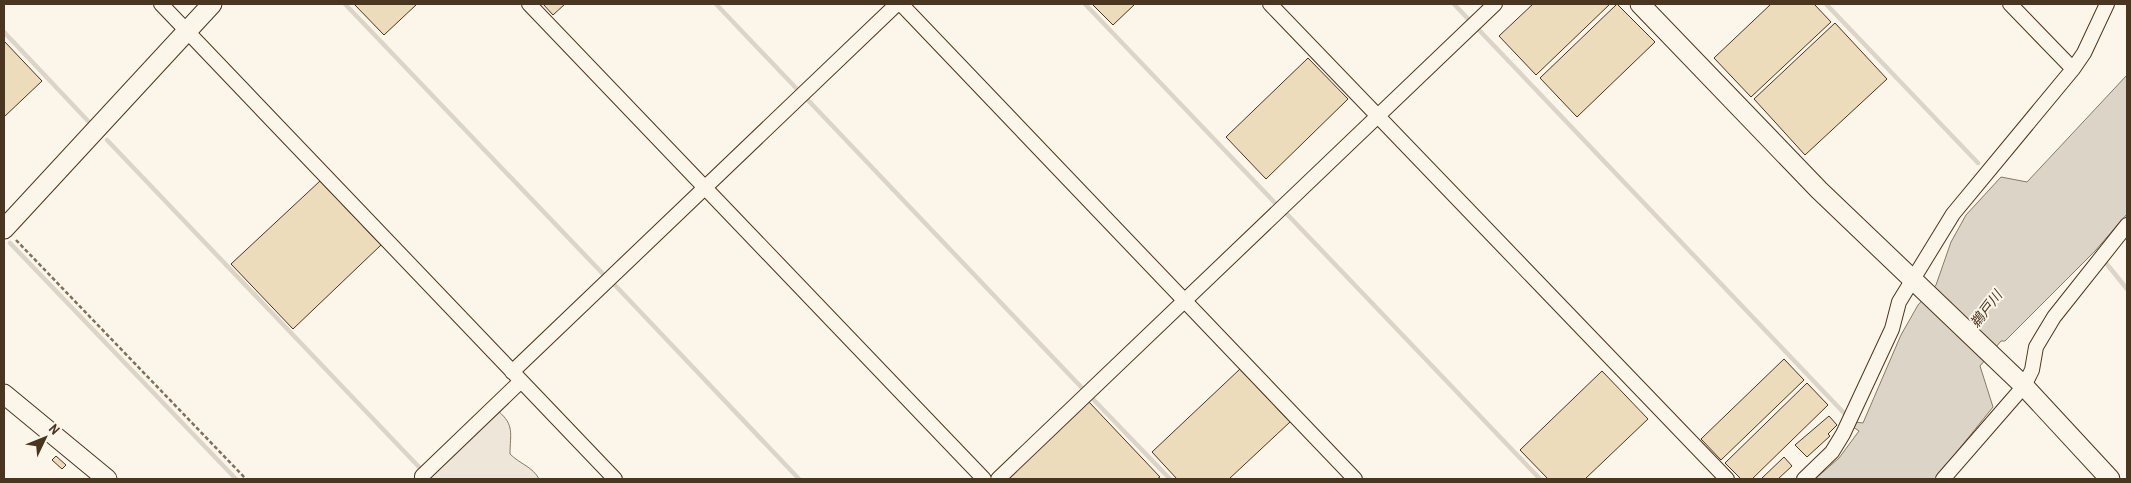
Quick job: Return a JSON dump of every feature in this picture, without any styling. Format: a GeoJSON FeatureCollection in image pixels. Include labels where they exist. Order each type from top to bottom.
{"type":"FeatureCollection","features":[{"type":"Feature","properties":{"kind":"street"},"geometry":{"type":"LineString","coordinates":[[161,4],[615,479]]}},
{"type":"Feature","properties":{"kind":"street"},"geometry":{"type":"LineString","coordinates":[[4,228],[212,4]]}},
{"type":"Feature","properties":{"kind":"street"},"geometry":{"type":"LineString","coordinates":[[529,4],[984,479]]}},
{"type":"Feature","properties":{"kind":"street"},"geometry":{"type":"LineString","coordinates":[[422,479],[422,476],[517,376],[706,187],[896,4]]}},
{"type":"Feature","properties":{"kind":"street"},"geometry":{"type":"LineString","coordinates":[[901,4],[1355,479]]}},
{"type":"Feature","properties":{"kind":"street"},"geometry":{"type":"LineString","coordinates":[[1270,4],[1727,479]]}},
{"type":"Feature","properties":{"kind":"street"},"geometry":{"type":"LineString","coordinates":[[998,479],[1495,4]]}},
{"type":"Feature","properties":{"kind":"street"},"geometry":{"type":"LineString","coordinates":[[1640,4],[1819,190],[2024,386],[2110,479]]}},
{"type":"Feature","properties":{"kind":"street"},"geometry":{"type":"LineString","coordinates":[[2010,4],[2073,70]]}},
{"type":"Feature","properties":{"kind":"street"},"geometry":{"type":"LineString","coordinates":[[1804,479],[1832,452],[1843,434],[1892,329],[1899,302],[1917,285],[1953,214],[2073,70],[2084,53],[2107,4]]}},
{"type":"Feature","properties":{"kind":"street"},"geometry":{"type":"LineString","coordinates":[[1943,479],[2024,386],[2032,370],[2036,347],[2054,317],[2127,225]]}},
{"type":"Feature","properties":{"kind":"street"},"geometry":{"type":"LineString","coordinates":[[4,394],[107,479]]}},
{"type":"Feature","properties":{"kind":"path"},"geometry":{"type":"LineString","coordinates":[[4,228],[246,479]]}},
{"type":"Feature","properties":{"kind":"shaded area"},"geometry":{"type":"Polygon","coordinates":[[[498,411],[509,425],[511,435],[510,454],[533,471],[539,479],[429,479],[429,476],[498,411]]]}},
{"type":"Feature","properties":{"kind":"water","name":"鵜戸川"},"geometry":{"type":"Polygon","coordinates":[[[2127,75],[2127,214],[2095,251],[2005,341],[2001,341],[1980,366],[1993,407],[1935,479],[1815,479],[1839,458],[1859,431],[1853,427],[1855,422],[1863,423],[1901,335],[1918,305],[1936,285],[1951,242],[1966,215],[2001,177],[2027,182],[2127,75]]]}},
{"type":"Feature","properties":{"kind":"building"},"geometry":{"type":"Polygon","coordinates":[[[354,4],[417,4],[384,35],[354,4]]]}},
{"type":"Feature","properties":{"kind":"building"},"geometry":{"type":"Polygon","coordinates":[[[543,4],[565,4],[553,15],[543,4]]]}},
{"type":"Feature","properties":{"kind":"building"},"geometry":{"type":"Polygon","coordinates":[[[1092,4],[1135,4],[1113,25],[1092,4]]]}},
{"type":"Feature","properties":{"kind":"building"},"geometry":{"type":"Polygon","coordinates":[[[1533,4],[1610,4],[1536,75],[1499,36],[1533,4]]]}},
{"type":"Feature","properties":{"kind":"building"},"geometry":{"type":"Polygon","coordinates":[[[1617,4],[1655,42],[1577,117],[1540,78],[1617,4]]]}},
{"type":"Feature","properties":{"kind":"building"},"geometry":{"type":"Polygon","coordinates":[[[1771,4],[1814,4],[1831,22],[1751,97],[1714,58],[1771,4]]]}},
{"type":"Feature","properties":{"kind":"building"},"geometry":{"type":"Polygon","coordinates":[[[1835,23],[1887,79],[1805,155],[1754,99],[1835,23]]]}},
{"type":"Feature","properties":{"kind":"building"},"geometry":{"type":"Polygon","coordinates":[[[4,41],[42,81],[4,117],[4,41]]]}},
{"type":"Feature","properties":{"kind":"building"},"geometry":{"type":"Polygon","coordinates":[[[1308,58],[1348,99],[1266,179],[1226,137],[1308,58]]]}},
{"type":"Feature","properties":{"kind":"building"},"geometry":{"type":"Polygon","coordinates":[[[320,181],[381,245],[293,329],[231,264],[320,181]]]}},
{"type":"Feature","properties":{"kind":"building"},"geometry":{"type":"Polygon","coordinates":[[[1784,359],[1804,380],[1721,460],[1701,439],[1784,359]]]}},
{"type":"Feature","properties":{"kind":"building"},"geometry":{"type":"Polygon","coordinates":[[[1240,369],[1290,422],[1229,479],[1177,479],[1152,452],[1240,369]]]}},
{"type":"Feature","properties":{"kind":"building"},"geometry":{"type":"Polygon","coordinates":[[[1602,371],[1648,419],[1585,479],[1548,479],[1520,450],[1602,371]]]}},
{"type":"Feature","properties":{"kind":"building"},"geometry":{"type":"Polygon","coordinates":[[[1807,383],[1828,405],[1752,479],[1741,479],[1725,463],[1807,383]]]}},
{"type":"Feature","properties":{"kind":"building"},"geometry":{"type":"Polygon","coordinates":[[[1089,402],[1160,477],[1157,479],[1007,479],[1089,402]]]}},
{"type":"Feature","properties":{"kind":"building"},"geometry":{"type":"Polygon","coordinates":[[[1829,416],[1837,425],[1828,434],[1830,436],[1807,457],[1795,445],[1829,416]]]}},
{"type":"Feature","properties":{"kind":"building"},"geometry":{"type":"Polygon","coordinates":[[[56,456],[66,465],[62,469],[52,460],[56,456]]]}},
{"type":"Feature","properties":{"kind":"building"},"geometry":{"type":"Polygon","coordinates":[[[1784,457],[1792,466],[1778,479],[1761,479],[1784,457]]]}},
{"type":"Feature","properties":{"kind":"waterway"},"geometry":{"type":"LineString","coordinates":[[345,4],[604,275]]}},
{"type":"Feature","properties":{"kind":"waterway"},"geometry":{"type":"LineString","coordinates":[[716,4],[796,88]]}},
{"type":"Feature","properties":{"kind":"waterway"},"geometry":{"type":"LineString","coordinates":[[1085,4],[1277,205]]}},
{"type":"Feature","properties":{"kind":"waterway"},"geometry":{"type":"LineString","coordinates":[[1454,4],[1469,20]]}},
{"type":"Feature","properties":{"kind":"waterway"},"geometry":{"type":"LineString","coordinates":[[1826,4],[1978,163]]}},
{"type":"Feature","properties":{"kind":"waterway"},"geometry":{"type":"LineString","coordinates":[[1478,29],[1844,413]]}},
{"type":"Feature","properties":{"kind":"waterway"},"geometry":{"type":"LineString","coordinates":[[4,32],[88,121]]}},
{"type":"Feature","properties":{"kind":"waterway"},"geometry":{"type":"LineString","coordinates":[[805,97],[1083,389]]}},
{"type":"Feature","properties":{"kind":"waterway"},"geometry":{"type":"LineString","coordinates":[[107,140],[419,467]]}},
{"type":"Feature","properties":{"kind":"waterway"},"geometry":{"type":"LineString","coordinates":[[1285,212],[1540,479]]}},
{"type":"Feature","properties":{"kind":"waterway"},"geometry":{"type":"LineString","coordinates":[[10,243],[236,479]]}},
{"type":"Feature","properties":{"kind":"waterway"},"geometry":{"type":"LineString","coordinates":[[2106,263],[2127,289]]}},
{"type":"Feature","properties":{"kind":"waterway"},"geometry":{"type":"LineString","coordinates":[[612,282],[799,479]]}},
{"type":"Feature","properties":{"kind":"waterway"},"geometry":{"type":"LineString","coordinates":[[1091,397],[1170,479]]}}]}
